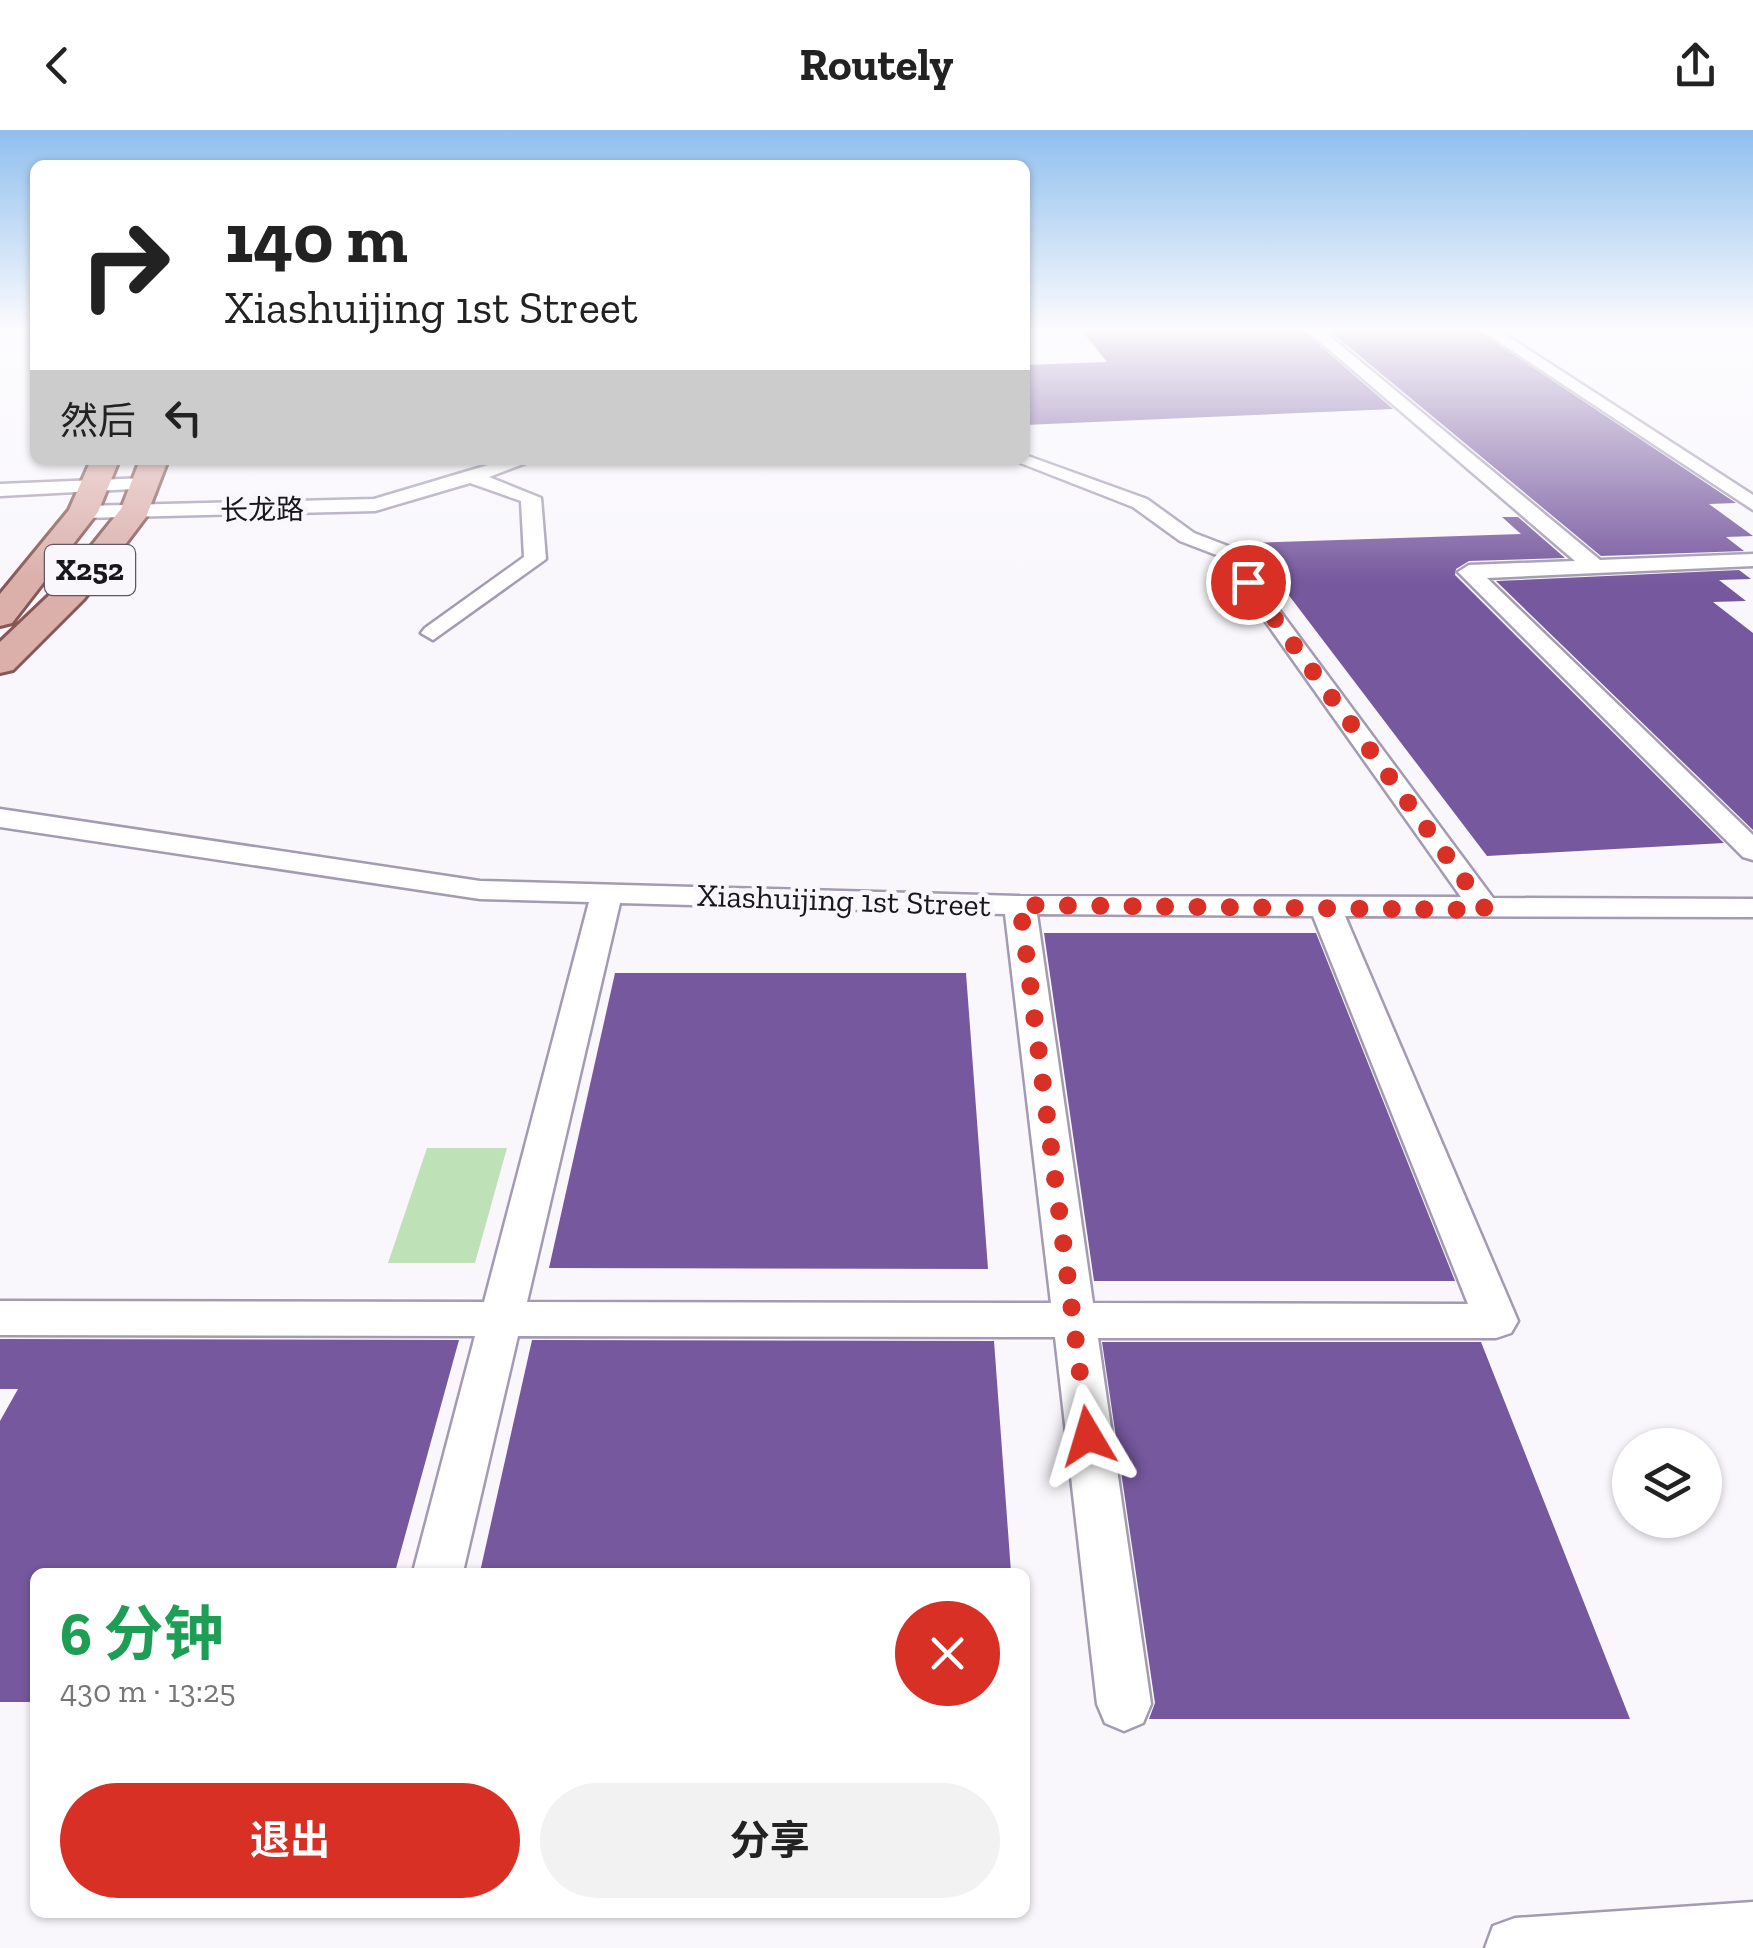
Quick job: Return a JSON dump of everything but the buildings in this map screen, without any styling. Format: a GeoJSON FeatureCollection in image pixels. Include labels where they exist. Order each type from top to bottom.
{"type":"FeatureCollection","features":[{"type":"Feature","properties":{"kind":"main road","name":"X252"},"geometry":{"type":"LineString","coordinates":[[0,662],[72,592],[144,485]]}},
{"type":"Feature","properties":{"kind":"main road","name":"X252"},"geometry":{"type":"LineString","coordinates":[[0,616],[94,486]]}},
{"type":"Feature","properties":{"kind":"street"},"geometry":{"type":"LineString","coordinates":[[1412,413],[1595,566]]}},
{"type":"Feature","properties":{"kind":"street"},"geometry":{"type":"LineString","coordinates":[[1614,413],[1753,504]]}},
{"type":"Feature","properties":{"kind":"street"},"geometry":{"type":"LineString","coordinates":[[1030,463],[1140,503],[1188,537],[1226,552],[1486,910]]}},
{"type":"Feature","properties":{"kind":"street","name":"长龙路"},"geometry":{"type":"LineString","coordinates":[[94,486],[144,485],[327,509],[376,505],[511,465]]}},
{"type":"Feature","properties":{"kind":"street"},"geometry":{"type":"LineString","coordinates":[[433,633],[536,559],[531,498],[475,478]]}},
{"type":"Feature","properties":{"kind":"street"},"geometry":{"type":"LineString","coordinates":[[0,490],[144,485]]}},
{"type":"Feature","properties":{"kind":"street"},"geometry":{"type":"LineString","coordinates":[[1753,560],[1469,572],[1753,850]]}},
{"type":"Feature","properties":{"kind":"street","name":"Xiashuijing 1st Street"},"geometry":{"type":"LineString","coordinates":[[0,818],[480,890],[1020,905],[1486,910],[1753,908]]}},
{"type":"Feature","properties":{"kind":"street"},"geometry":{"type":"LineString","coordinates":[[439,1568],[607,894]]}},
{"type":"Feature","properties":{"kind":"street"},"geometry":{"type":"LineString","coordinates":[[1020,905],[1124,1704]]}},
{"type":"Feature","properties":{"kind":"street"},"geometry":{"type":"LineString","coordinates":[[0,1318],[1496,1321],[1326,908]]}},
{"type":"Feature","properties":{"kind":"street"},"geometry":{"type":"LineString","coordinates":[[1514,1948],[1753,1932]]}},
{"type":"Feature","properties":{"kind":"green space"},"geometry":{"type":"Polygon","coordinates":[[[427,1148],[507,1148],[475,1263],[388,1263],[427,1148]]]}},
{"type":"Feature","properties":{"kind":"route"},"geometry":{"type":"LineString","coordinates":[[1088,1436],[1020,905],[1486,910],[1248,582]]}}]}
